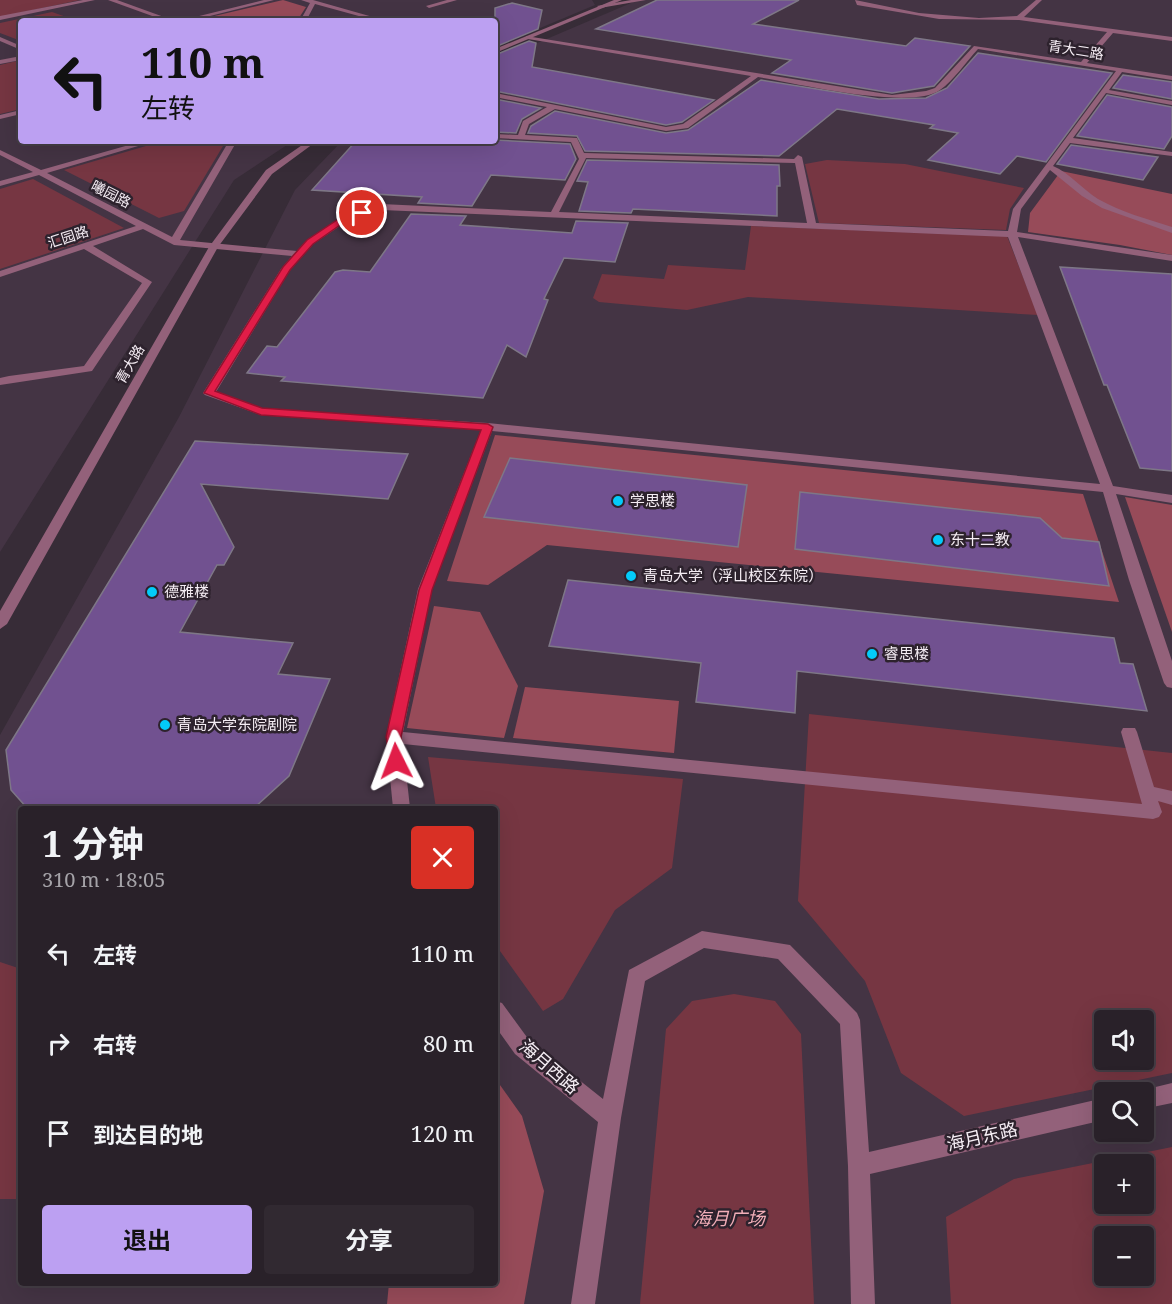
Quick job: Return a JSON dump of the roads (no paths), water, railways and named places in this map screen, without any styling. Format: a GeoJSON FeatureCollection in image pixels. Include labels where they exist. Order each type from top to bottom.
{"type":"FeatureCollection","features":[{"type":"Feature","properties":{"kind":"street"},"geometry":{"type":"LineString","coordinates":[[0,18],[92,0]]}},
{"type":"Feature","properties":{"kind":"street"},"geometry":{"type":"LineString","coordinates":[[111,0],[163,18]]}},
{"type":"Feature","properties":{"kind":"street"},"geometry":{"type":"LineString","coordinates":[[195,18],[271,0]]}},
{"type":"Feature","properties":{"kind":"street"},"geometry":{"type":"LineString","coordinates":[[304,0],[373,18]]}},
{"type":"Feature","properties":{"kind":"street"},"geometry":{"type":"LineString","coordinates":[[429,6],[454,0]]}},
{"type":"Feature","properties":{"kind":"street"},"geometry":{"type":"LineString","coordinates":[[498,50],[599,3],[619,0]]}},
{"type":"Feature","properties":{"kind":"street"},"geometry":{"type":"LineString","coordinates":[[599,3],[643,0]]}},
{"type":"Feature","properties":{"kind":"street"},"geometry":{"type":"LineString","coordinates":[[858,0],[859,4],[930,17],[994,20],[1019,18],[1172,39]]}},
{"type":"Feature","properties":{"kind":"street"},"geometry":{"type":"LineString","coordinates":[[1019,18],[1039,0]]}},
{"type":"Feature","properties":{"kind":"street"},"geometry":{"type":"LineString","coordinates":[[305,18],[313,2]]}},
{"type":"Feature","properties":{"kind":"street"},"geometry":{"type":"LineString","coordinates":[[1082,63],[1111,31]]}},
{"type":"Feature","properties":{"kind":"street"},"geometry":{"type":"LineString","coordinates":[[528,37],[892,97],[927,93],[938,89],[976,46],[1172,77]]}},
{"type":"Feature","properties":{"kind":"street"},"geometry":{"type":"LineString","coordinates":[[0,39],[18,47]]}},
{"type":"Feature","properties":{"kind":"street"},"geometry":{"type":"LineString","coordinates":[[0,62],[18,59]]}},
{"type":"Feature","properties":{"kind":"street","name":"青大二路"},"geometry":{"type":"LineString","coordinates":[[1082,63],[1172,77]]}},
{"type":"Feature","properties":{"kind":"street"},"geometry":{"type":"LineString","coordinates":[[1120,70],[1017,209],[1012,234],[1108,489],[1136,580],[1172,683]]}},
{"type":"Feature","properties":{"kind":"street"},"geometry":{"type":"LineString","coordinates":[[498,96],[666,129],[685,126],[756,75]]}},
{"type":"Feature","properties":{"kind":"street"},"geometry":{"type":"LineString","coordinates":[[1104,92],[1172,102]]}},
{"type":"Feature","properties":{"kind":"street"},"geometry":{"type":"LineString","coordinates":[[521,137],[526,123],[553,107]]}},
{"type":"Feature","properties":{"kind":"street"},"geometry":{"type":"LineString","coordinates":[[0,117],[18,113]]}},
{"type":"Feature","properties":{"kind":"street"},"geometry":{"type":"LineString","coordinates":[[498,136],[574,140],[583,159],[554,214]]}},
{"type":"Feature","properties":{"kind":"street"},"geometry":{"type":"LineString","coordinates":[[1068,140],[1172,154]]}},
{"type":"Feature","properties":{"kind":"street"},"geometry":{"type":"LineString","coordinates":[[0,184],[141,144]]}},
{"type":"Feature","properties":{"kind":"street"},"geometry":{"type":"LineString","coordinates":[[174,242],[231,144]]}},
{"type":"Feature","properties":{"kind":"street","name":"青大路"},"geometry":{"type":"LineString","coordinates":[[0,624],[214,247],[269,172],[309,144]]}},
{"type":"Feature","properties":{"kind":"street","name":"曦园路"},"geometry":{"type":"LineString","coordinates":[[0,152],[174,242],[299,254]]}},
{"type":"Feature","properties":{"kind":"street"},"geometry":{"type":"LineString","coordinates":[[581,155],[798,159],[812,225]]}},
{"type":"Feature","properties":{"kind":"street"},"geometry":{"type":"LineString","coordinates":[[1048,167],[1061,171],[1085,194],[1114,210],[1172,231]]}},
{"type":"Feature","properties":{"kind":"street"},"geometry":{"type":"LineString","coordinates":[[1172,258],[1118,248],[1012,234],[381,207],[343,220],[310,242],[286,269],[209,393],[261,411],[488,427],[1108,489],[1172,499]]}},
{"type":"Feature","properties":{"kind":"street","name":"汇园路"},"geometry":{"type":"LineString","coordinates":[[0,274],[144,226]]}},
{"type":"Feature","properties":{"kind":"street"},"geometry":{"type":"LineString","coordinates":[[0,382],[9,378],[88,369],[147,282],[86,246]]}},
{"type":"Feature","properties":{"kind":"street"},"geometry":{"type":"LineString","coordinates":[[401,806],[394,737],[425,590],[488,427]]}},
{"type":"Feature","properties":{"kind":"street"},"geometry":{"type":"LineString","coordinates":[[394,737],[1153,812],[1130,732]]}},
{"type":"Feature","properties":{"kind":"street"},"geometry":{"type":"LineString","coordinates":[[1146,791],[1172,798]]}},
{"type":"Feature","properties":{"kind":"street"},"geometry":{"type":"LineString","coordinates":[[583,1304],[610,1118],[636,976],[702,939],[783,951],[850,1020],[859,1166],[863,1304]]}},
{"type":"Feature","properties":{"kind":"street","name":"海月西路"},"geometry":{"type":"LineString","coordinates":[[498,1014],[522,1047],[610,1118]]}},
{"type":"Feature","properties":{"kind":"street"},"geometry":{"type":"LineString","coordinates":[[1154,1097],[1172,1093]]}},
{"type":"Feature","properties":{"kind":"street"},"geometry":{"type":"LineString","coordinates":[[1154,1104],[1172,1100]]}},
{"type":"Feature","properties":{"kind":"street","name":"海月东路"},"geometry":{"type":"LineString","coordinates":[[859,1166],[1094,1110]]}},
{"type":"Feature","properties":{"kind":"street"},"geometry":{"type":"LineString","coordinates":[[859,1166],[1094,1116]]}},
{"type":"Feature","properties":{"kind":"place","name":"学思楼"},"geometry":{"type":"Point","coordinates":[618,501]}},
{"type":"Feature","properties":{"kind":"place","name":"东十二教"},"geometry":{"type":"Point","coordinates":[938,540]}},
{"type":"Feature","properties":{"kind":"place","name":"青岛大学（浮山校区东院）"},"geometry":{"type":"Point","coordinates":[631,576]}},
{"type":"Feature","properties":{"kind":"place","name":"德雅楼"},"geometry":{"type":"Point","coordinates":[152,592]}},
{"type":"Feature","properties":{"kind":"place","name":"睿思楼"},"geometry":{"type":"Point","coordinates":[872,654]}},
{"type":"Feature","properties":{"kind":"place","name":"青岛大学东院剧院"},"geometry":{"type":"Point","coordinates":[165,725]}},
{"type":"Feature","properties":{"kind":"park label","name":"海月广场"},"geometry":{"type":"Point","coordinates":[729,1219]}}]}
